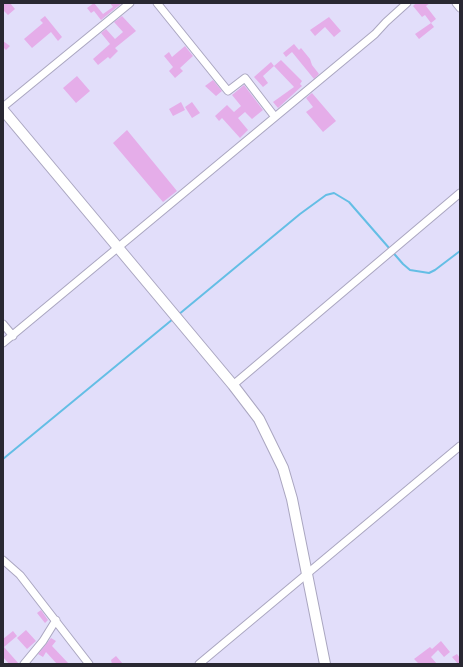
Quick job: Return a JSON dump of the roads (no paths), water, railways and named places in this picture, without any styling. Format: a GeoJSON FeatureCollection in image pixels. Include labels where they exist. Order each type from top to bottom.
{"type":"FeatureCollection","features":[{"type":"Feature","properties":{"kind":"street"},"geometry":{"type":"LineString","coordinates":[[130,3],[3,108],[233,385],[258,419],[283,468],[292,499],[325,664]]}},
{"type":"Feature","properties":{"kind":"street"},"geometry":{"type":"LineString","coordinates":[[157,3],[228,91],[245,78],[275,117]]}},
{"type":"Feature","properties":{"kind":"street"},"geometry":{"type":"LineString","coordinates":[[3,343],[375,34],[407,3]]}},
{"type":"Feature","properties":{"kind":"street"},"geometry":{"type":"LineString","coordinates":[[456,3],[460,8]]}},
{"type":"Feature","properties":{"kind":"street"},"geometry":{"type":"LineString","coordinates":[[233,385],[460,193]]}},
{"type":"Feature","properties":{"kind":"street"},"geometry":{"type":"LineString","coordinates":[[3,324],[13,336]]}},
{"type":"Feature","properties":{"kind":"street"},"geometry":{"type":"LineString","coordinates":[[199,664],[460,446]]}},
{"type":"Feature","properties":{"kind":"street"},"geometry":{"type":"LineString","coordinates":[[3,560],[20,575],[89,664]]}},
{"type":"Feature","properties":{"kind":"street"},"geometry":{"type":"LineString","coordinates":[[24,664],[43,641],[56,620]]}},
{"type":"Feature","properties":{"kind":"waterway"},"geometry":{"type":"LineString","coordinates":[[178,315],[300,214],[326,195],[334,193],[349,202],[403,264],[410,270],[429,273],[460,251]]}},
{"type":"Feature","properties":{"kind":"waterway"},"geometry":{"type":"LineString","coordinates":[[3,459],[173,319]]}}]}
